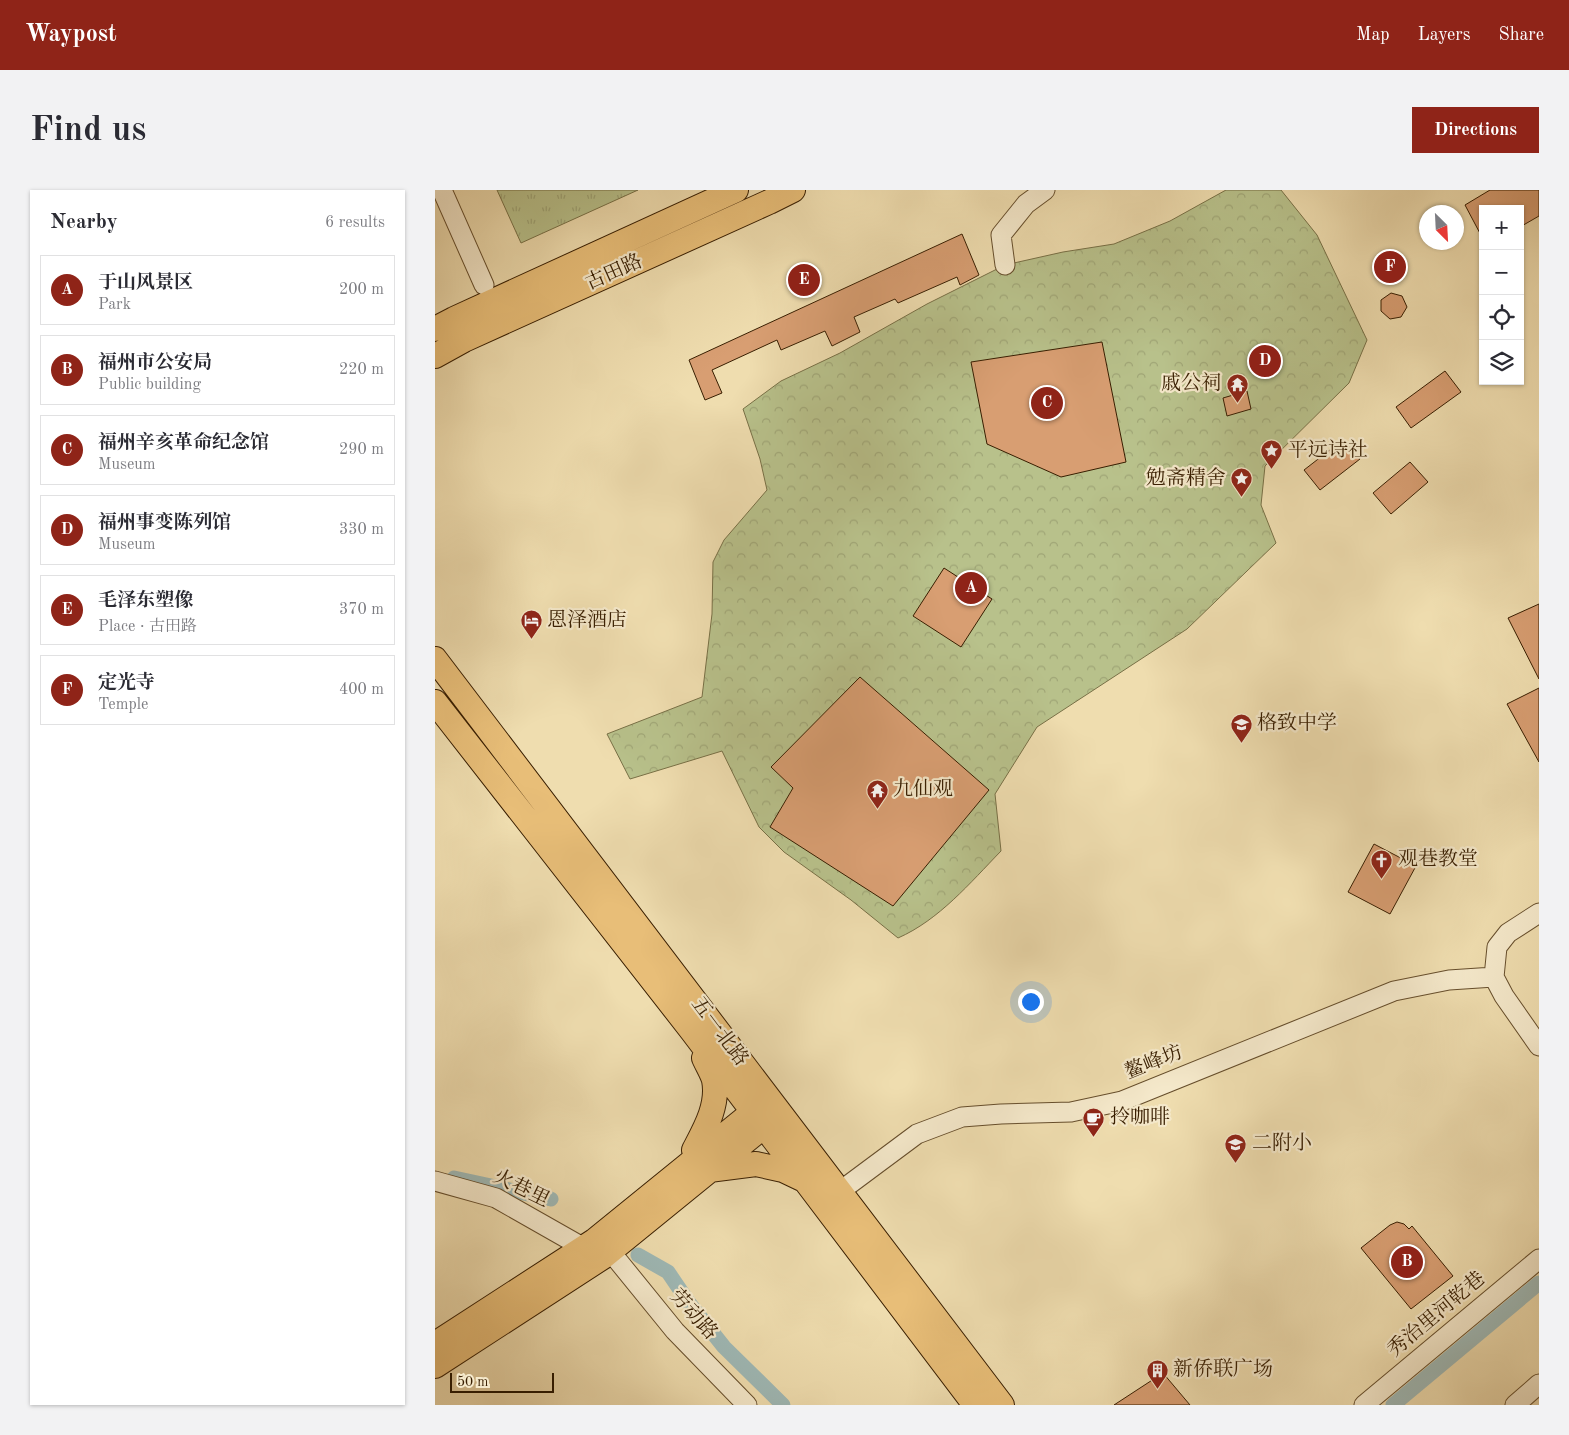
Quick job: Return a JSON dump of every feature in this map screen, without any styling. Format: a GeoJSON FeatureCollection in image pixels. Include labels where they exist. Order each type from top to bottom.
{"type":"FeatureCollection","features":[{"type":"Feature","properties":{"kind":"main road","name":"古田路"},"geometry":{"type":"LineString","coordinates":[[435,329],[463,314],[736,190]]}},
{"type":"Feature","properties":{"kind":"main road","name":"古田路"},"geometry":{"type":"LineString","coordinates":[[435,356],[464,340],[793,190]]}},
{"type":"Feature","properties":{"kind":"main road","name":"五一北路"},"geometry":{"type":"LineString","coordinates":[[435,659],[767,1113],[805,1180],[975,1405]]}},
{"type":"Feature","properties":{"kind":"main road","name":"五一北路"},"geometry":{"type":"LineString","coordinates":[[435,702],[692,1031],[839,1192],[1002,1405]]}},
{"type":"Feature","properties":{"kind":"main road"},"geometry":{"type":"LineString","coordinates":[[692,1031],[714,1079],[714,1104],[706,1127],[694,1150],[703,1163]]}},
{"type":"Feature","properties":{"kind":"main road"},"geometry":{"type":"LineString","coordinates":[[435,1344],[594,1241],[703,1163],[767,1113]]}},
{"type":"Feature","properties":{"kind":"main road"},"geometry":{"type":"LineString","coordinates":[[435,1366],[610,1251],[703,1163],[756,1164],[783,1170],[805,1180]]}},
{"type":"Feature","properties":{"kind":"street"},"geometry":{"type":"LineString","coordinates":[[442,190],[484,285]]}},
{"type":"Feature","properties":{"kind":"street"},"geometry":{"type":"LineString","coordinates":[[1005,264],[1001,235],[1026,204],[1045,190]]}},
{"type":"Feature","properties":{"kind":"street"},"geometry":{"type":"LineString","coordinates":[[1539,912],[1508,933],[1497,947],[1494,977],[1539,1046]]}},
{"type":"Feature","properties":{"kind":"street","name":"鳌峰坊"},"geometry":{"type":"LineString","coordinates":[[839,1192],[917,1134],[963,1117],[1071,1112],[1122,1101],[1393,991],[1449,980],[1494,977]]}},
{"type":"Feature","properties":{"kind":"street","name":"火巷里"},"geometry":{"type":"LineString","coordinates":[[435,1181],[496,1198],[583,1248]]}},
{"type":"Feature","properties":{"kind":"street","name":"劳动路"},"geometry":{"type":"LineString","coordinates":[[610,1251],[675,1331],[747,1405]]}},
{"type":"Feature","properties":{"kind":"street","name":"秀治里河乾巷"},"geometry":{"type":"LineString","coordinates":[[1364,1405],[1539,1258]]}},
{"type":"Feature","properties":{"kind":"street"},"geometry":{"type":"LineString","coordinates":[[1515,1405],[1539,1384]]}},
{"type":"Feature","properties":{"kind":"green space"},"geometry":{"type":"Polygon","coordinates":[[[497,190],[638,190],[521,243],[497,190]]]}},
{"type":"Feature","properties":{"kind":"green space"},"geometry":{"type":"Polygon","coordinates":[[[1226,190],[1281,190],[1317,235],[1367,340],[1349,383],[1265,466],[1261,505],[1276,543],[1187,629],[1037,727],[995,794],[1001,851],[966,888],[927,921],[898,938],[851,900],[784,852],[759,827],[722,751],[630,779],[607,734],[702,697],[712,614],[713,562],[724,540],[767,490],[760,459],[743,409],[781,381],[840,353],[927,304],[1005,265],[1063,252],[1114,244],[1170,221],[1226,190]]]}},
{"type":"Feature","properties":{"kind":"building"},"geometry":{"type":"Polygon","coordinates":[[[1490,190],[1539,190],[1539,216],[1524,225],[1524,205],[1479,205],[1479,231],[1465,205],[1490,190]]]}},
{"type":"Feature","properties":{"kind":"building"},"geometry":{"type":"Polygon","coordinates":[[[962,234],[979,275],[960,285],[957,277],[898,303],[895,299],[854,317],[860,332],[832,346],[825,331],[781,350],[777,340],[712,370],[722,393],[705,400],[689,360],[962,234]]]}},
{"type":"Feature","properties":{"kind":"building"},"geometry":{"type":"Polygon","coordinates":[[[1391,293],[1402,296],[1407,307],[1401,317],[1390,319],[1381,311],[1381,300],[1391,293]]]}},
{"type":"Feature","properties":{"kind":"building"},"geometry":{"type":"Polygon","coordinates":[[[1102,342],[1126,462],[1061,477],[987,444],[971,362],[1102,342]]]}},
{"type":"Feature","properties":{"kind":"building"},"geometry":{"type":"Polygon","coordinates":[[[1273,348],[1279,369],[1257,375],[1251,353],[1273,348]]]}},
{"type":"Feature","properties":{"kind":"building"},"geometry":{"type":"Polygon","coordinates":[[[1445,371],[1461,392],[1411,428],[1396,407],[1445,371]]]}},
{"type":"Feature","properties":{"kind":"building","name":"戚公祠"},"geometry":{"type":"Polygon","coordinates":[[[1247,391],[1251,409],[1227,416],[1223,398],[1247,391]]]}},
{"type":"Feature","properties":{"kind":"building"},"geometry":{"type":"Polygon","coordinates":[[[1344,439],[1360,459],[1320,490],[1304,470],[1344,439]]]}},
{"type":"Feature","properties":{"kind":"building"},"geometry":{"type":"Polygon","coordinates":[[[1410,462],[1428,482],[1391,514],[1373,493],[1410,462]]]}},
{"type":"Feature","properties":{"kind":"building"},"geometry":{"type":"Polygon","coordinates":[[[944,568],[992,599],[961,647],[913,616],[944,568]]]}},
{"type":"Feature","properties":{"kind":"building"},"geometry":{"type":"Polygon","coordinates":[[[1539,604],[1539,679],[1508,618],[1539,604]]]}},
{"type":"Feature","properties":{"kind":"building","name":"九仙观"},"geometry":{"type":"Polygon","coordinates":[[[860,677],[989,790],[893,906],[770,827],[793,788],[771,767],[860,677]]]}},
{"type":"Feature","properties":{"kind":"building"},"geometry":{"type":"Polygon","coordinates":[[[1539,688],[1539,762],[1507,704],[1539,688]]]}},
{"type":"Feature","properties":{"kind":"building","name":"观巷教堂"},"geometry":{"type":"Polygon","coordinates":[[[1374,844],[1416,866],[1390,914],[1348,892],[1374,844]]]}},
{"type":"Feature","properties":{"kind":"building"},"geometry":{"type":"Polygon","coordinates":[[[1397,1222],[1404,1224],[1409,1229],[1412,1226],[1453,1276],[1411,1309],[1361,1248],[1390,1225],[1397,1222]]]}},
{"type":"Feature","properties":{"kind":"building","name":"新侨联广场"},"geometry":{"type":"Polygon","coordinates":[[[1163,1373],[1190,1405],[1114,1405],[1163,1373]]]}},
{"type":"Feature","properties":{"kind":"waterway"},"geometry":{"type":"LineString","coordinates":[[454,1178],[551,1199]]}},
{"type":"Feature","properties":{"kind":"waterway"},"geometry":{"type":"LineString","coordinates":[[638,1255],[668,1272],[689,1303],[724,1347],[783,1405]]}},
{"type":"Feature","properties":{"kind":"waterway"},"geometry":{"type":"LineString","coordinates":[[1393,1405],[1539,1283]]}},
{"type":"Feature","properties":{"kind":"place","name":"定光寺"},"geometry":{"type":"Point","coordinates":[1390,267]}},
{"type":"Feature","properties":{"kind":"place","name":"毛泽东塑像"},"geometry":{"type":"Point","coordinates":[804,280]}},
{"type":"Feature","properties":{"kind":"place","name":"福州事变陈列馆"},"geometry":{"type":"Point","coordinates":[1265,361]}},
{"type":"Feature","properties":{"kind":"place","name":"福州辛亥革命纪念馆"},"geometry":{"type":"Point","coordinates":[1047,403]}},
{"type":"Feature","properties":{"kind":"place","name":"戚公祠"},"geometry":{"type":"Point","coordinates":[1237,403]}},
{"type":"Feature","properties":{"kind":"place","name":"平远诗社"},"geometry":{"type":"Point","coordinates":[1272,470]}},
{"type":"Feature","properties":{"kind":"place","name":"勉斋精舍"},"geometry":{"type":"Point","coordinates":[1242,498]}},
{"type":"Feature","properties":{"kind":"place","name":"于山风景区"},"geometry":{"type":"Point","coordinates":[971,588]}},
{"type":"Feature","properties":{"kind":"place","name":"恩泽酒店"},"geometry":{"type":"Point","coordinates":[531,640]}},
{"type":"Feature","properties":{"kind":"place","name":"格致中学"},"geometry":{"type":"Point","coordinates":[1241,743]}},
{"type":"Feature","properties":{"kind":"place","name":"九仙观"},"geometry":{"type":"Point","coordinates":[877,809]}},
{"type":"Feature","properties":{"kind":"place","name":"观巷教堂"},"geometry":{"type":"Point","coordinates":[1382,879]}},
{"type":"Feature","properties":{"kind":"place","name":"拎咖啡"},"geometry":{"type":"Point","coordinates":[1094,1137]}},
{"type":"Feature","properties":{"kind":"place","name":"二附小"},"geometry":{"type":"Point","coordinates":[1236,1163]}},
{"type":"Feature","properties":{"kind":"place","name":"福州市公安局"},"geometry":{"type":"Point","coordinates":[1407,1262]}},
{"type":"Feature","properties":{"kind":"place","name":"新侨联广场"},"geometry":{"type":"Point","coordinates":[1157,1389]}}]}
